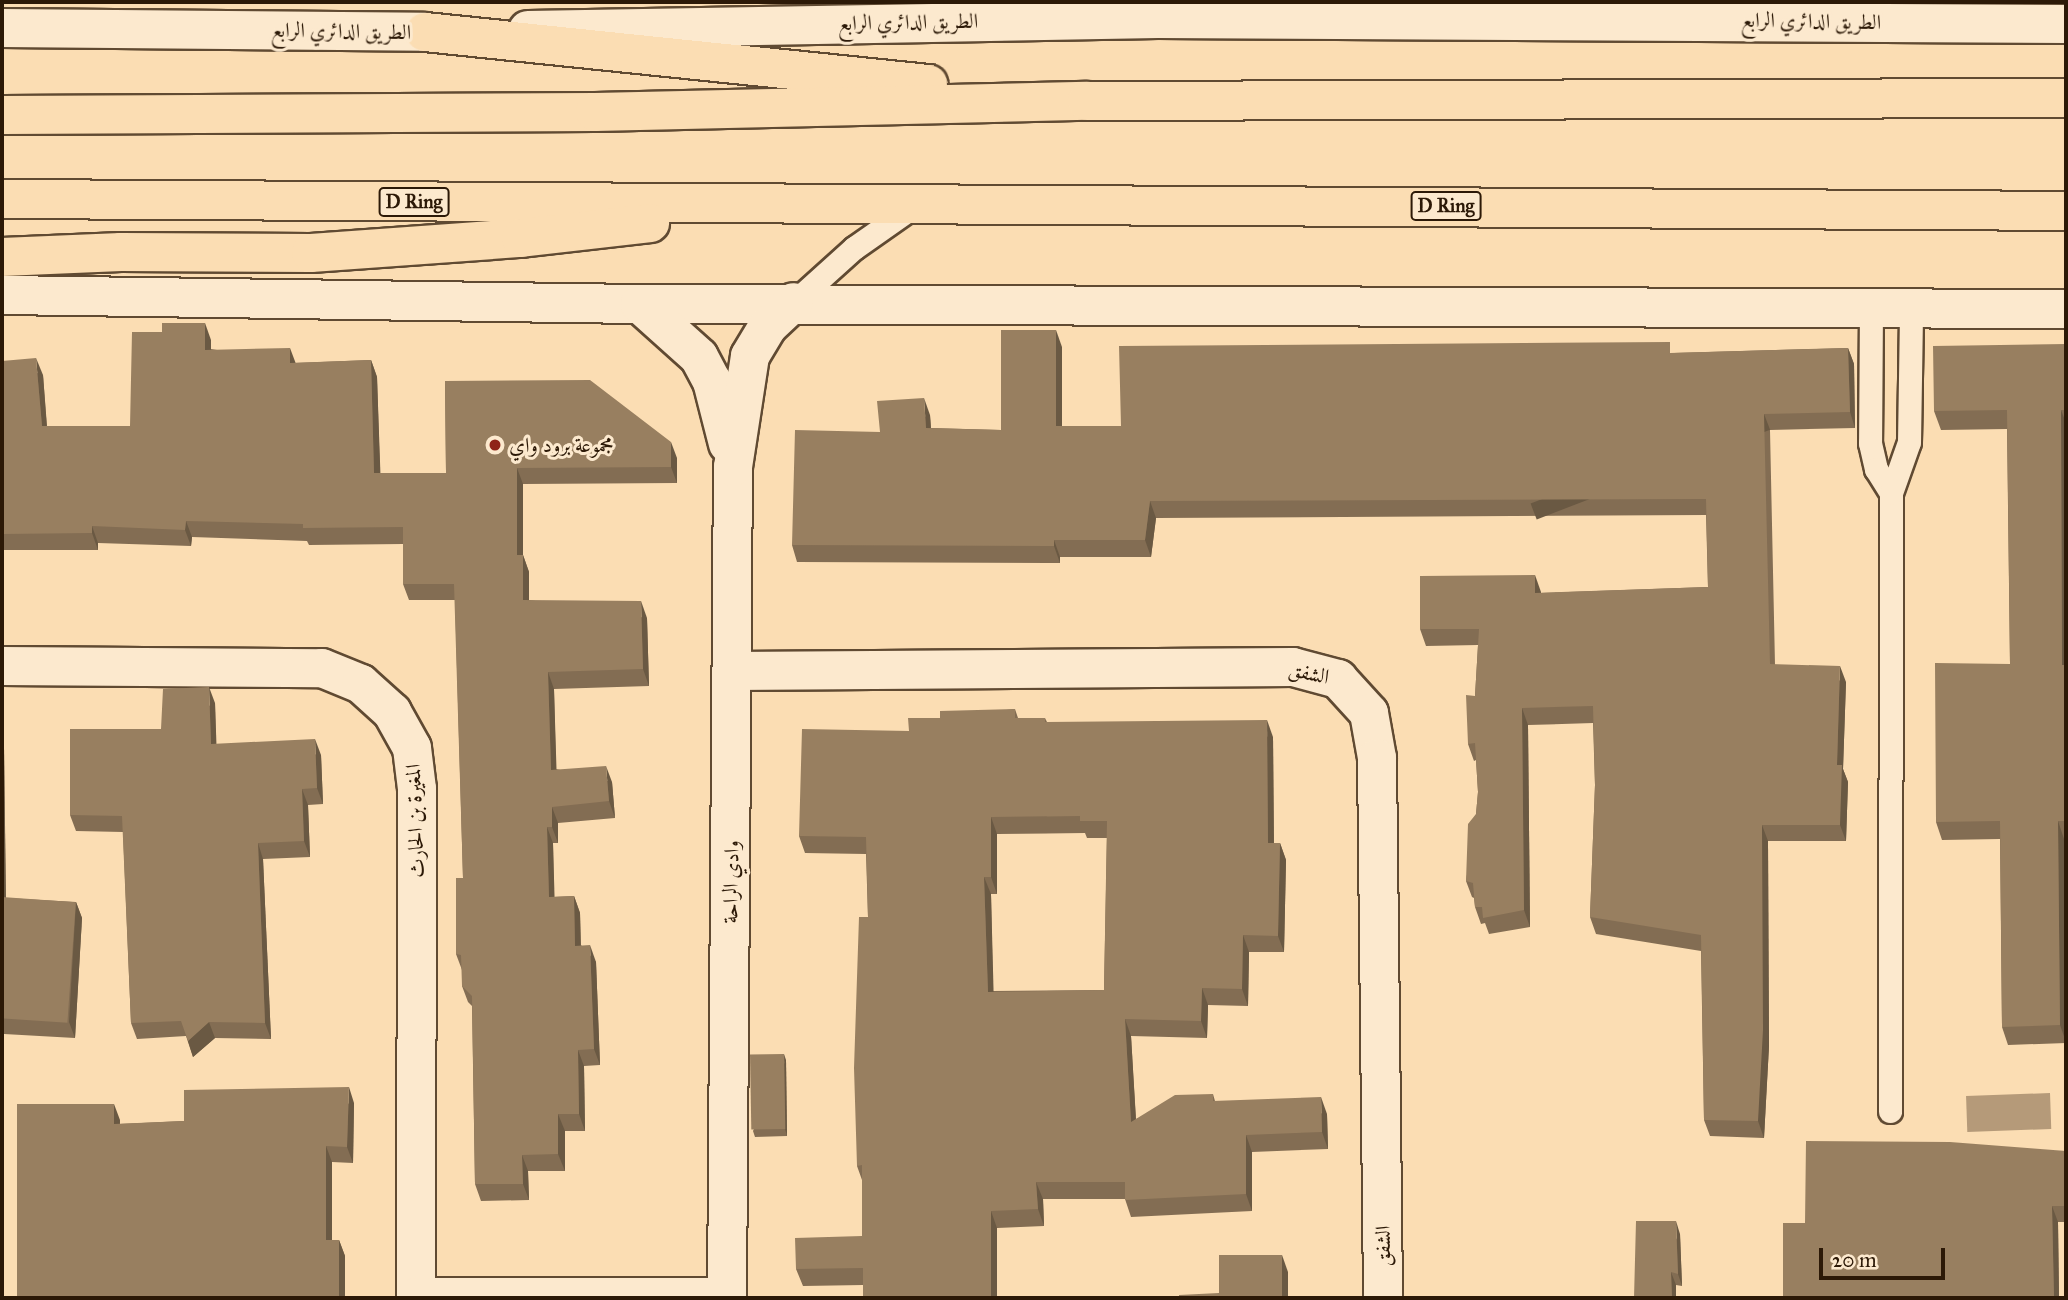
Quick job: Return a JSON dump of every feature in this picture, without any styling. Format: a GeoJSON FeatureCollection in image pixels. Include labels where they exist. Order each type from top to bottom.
{"type":"FeatureCollection","features":[{"type":"Feature","properties":{"kind":"main road"},"geometry":{"type":"LineString","coordinates":[[425,32],[1087,100]]}},
{"type":"Feature","properties":{"kind":"main road"},"geometry":{"type":"LineString","coordinates":[[2,115],[595,112],[1087,100],[2066,98]]}},
{"type":"Feature","properties":{"kind":"main road","name":"D Ring"},"geometry":{"type":"LineString","coordinates":[[2,199],[920,201],[2066,211]]}},
{"type":"Feature","properties":{"kind":"main road"},"geometry":{"type":"LineString","coordinates":[[2,257],[324,252],[521,238],[826,202]]}},
{"type":"Feature","properties":{"kind":"street","name":"الطريق الدائري الرابع"},"geometry":{"type":"LineString","coordinates":[[2,28],[425,32],[1008,11],[1144,10],[2066,24]]}},
{"type":"Feature","properties":{"kind":"street"},"geometry":{"type":"LineString","coordinates":[[2,295],[640,303],[2066,309]]}},
{"type":"Feature","properties":{"kind":"street","name":"وادي الراحة"},"geometry":{"type":"LineString","coordinates":[[727,1298],[733,467],[750,356],[768,326],[794,302]]}},
{"type":"Feature","properties":{"kind":"street","name":"وادي الراحة"},"geometry":{"type":"LineString","coordinates":[[640,303],[699,357],[712,380],[733,467]]}},
{"type":"Feature","properties":{"kind":"street","name":"المغيرة بن الحارث"},"geometry":{"type":"LineString","coordinates":[[2,666],[322,667],[361,684],[392,712],[412,748],[417,789],[416,1298],[727,1298]]}},
{"type":"Feature","properties":{"kind":"street","name":"الشفق"},"geometry":{"type":"LineString","coordinates":[[733,671],[1293,667],[1338,679],[1369,713],[1377,758],[1383,1298]]}},
{"type":"Feature","properties":{"kind":"lane"},"geometry":{"type":"LineString","coordinates":[[794,302],[853,247],[920,201]]}},
{"type":"Feature","properties":{"kind":"lane"},"geometry":{"type":"LineString","coordinates":[[1871,308],[1870,443],[1876,469],[1891,492]]}},
{"type":"Feature","properties":{"kind":"lane"},"geometry":{"type":"LineString","coordinates":[[1891,1111],[1891,492],[1909,442],[1911,308]]}},
{"type":"Feature","properties":{"kind":"shaded area"},"geometry":{"type":"Polygon","coordinates":[[[2050,1093],[2051,1129],[1967,1132],[1966,1096],[2050,1093]]]}},
{"type":"Feature","properties":{"kind":"building"},"geometry":{"type":"Polygon","coordinates":[[[162,323],[205,323],[205,350],[290,348],[290,363],[371,360],[374,473],[446,473],[445,381],[590,380],[671,442],[671,467],[517,468],[517,555],[523,555],[523,600],[641,601],[643,669],[548,672],[551,770],[606,766],[609,801],[552,807],[552,827],[547,827],[549,897],[574,896],[575,946],[590,945],[594,1049],[578,1050],[579,1114],[558,1114],[558,1154],[522,1155],[523,1184],[475,1184],[472,996],[462,986],[461,955],[456,954],[456,878],[463,878],[454,584],[403,584],[403,527],[303,528],[303,524],[186,521],[185,530],[92,526],[92,533],[2,534],[2,361],[36,358],[42,426],[130,426],[132,332],[162,332],[162,323]]]}},
{"type":"Feature","properties":{"kind":"building"},"geometry":{"type":"Polygon","coordinates":[[[1001,330],[1056,330],[1056,426],[1121,426],[1119,346],[1670,342],[1670,353],[1848,348],[1850,412],[1764,414],[1770,664],[1840,666],[1837,765],[1842,765],[1840,825],[1762,825],[1763,1030],[1758,1121],[1704,1120],[1701,935],[1590,917],[1595,785],[1593,706],[1522,708],[1524,910],[1483,918],[1482,907],[1475,907],[1473,883],[1466,881],[1468,824],[1476,814],[1478,792],[1475,743],[1468,744],[1466,695],[1475,696],[1479,629],[1420,629],[1420,576],[1535,575],[1535,593],[1708,587],[1706,499],[1150,501],[1145,540],[1054,540],[1054,546],[792,545],[795,430],[880,432],[877,401],[924,398],[926,428],[1001,430],[1001,330]]]}},
{"type":"Feature","properties":{"kind":"building"},"geometry":{"type":"Polygon","coordinates":[[[2066,344],[2066,410],[2061,410],[2062,665],[2066,665],[2066,821],[2058,821],[2060,1025],[2002,1027],[2000,821],[1936,822],[1935,663],[2010,664],[2007,410],[1934,411],[1933,346],[2066,344]]]}},
{"type":"Feature","properties":{"kind":"building"},"geometry":{"type":"Polygon","coordinates":[[[209,687],[211,744],[315,739],[317,788],[302,789],[304,841],[258,843],[265,1023],[209,1022],[188,1041],[181,1021],[131,1023],[122,816],[70,815],[70,729],[161,729],[163,689],[209,687]]]}},
{"type":"Feature","properties":{"kind":"building"},"geometry":{"type":"Polygon","coordinates":[[[1015,709],[1015,718],[1045,718],[1045,722],[1267,720],[1268,843],[1280,843],[1278,936],[1243,935],[1242,989],[1202,988],[1201,1021],[1125,1019],[1131,1122],[1175,1095],[1213,1094],[1213,1101],[1321,1097],[1322,1132],[1246,1135],[1246,1194],[1125,1200],[1125,1182],[1036,1182],[1038,1209],[991,1211],[991,1298],[863,1298],[863,1268],[796,1269],[795,1238],[862,1236],[862,1165],[857,1166],[854,1068],[859,917],[868,917],[866,837],[799,836],[802,729],[909,731],[908,718],[940,718],[940,711],[1015,709]],[[1080,816],[991,817],[991,877],[984,877],[988,992],[1104,990],[1107,821],[1080,821],[1080,816]]]}},
{"type":"Feature","properties":{"kind":"building"},"geometry":{"type":"Polygon","coordinates":[[[2,897],[76,902],[67,1023],[2,1018],[2,897]]]}},
{"type":"Feature","properties":{"kind":"building"},"geometry":{"type":"Polygon","coordinates":[[[784,1054],[785,1129],[751,1130],[750,1055],[784,1054]]]}},
{"type":"Feature","properties":{"kind":"building"},"geometry":{"type":"Polygon","coordinates":[[[349,1087],[347,1147],[326,1146],[326,1240],[339,1240],[339,1298],[17,1298],[17,1104],[114,1104],[114,1124],[184,1121],[184,1090],[349,1087]]]}},
{"type":"Feature","properties":{"kind":"building"},"geometry":{"type":"Polygon","coordinates":[[[1806,1141],[1950,1142],[2066,1151],[2066,1206],[2052,1206],[2054,1298],[1783,1298],[1783,1223],[1805,1223],[1806,1141]]]}},
{"type":"Feature","properties":{"kind":"building"},"geometry":{"type":"Polygon","coordinates":[[[1636,1221],[1676,1221],[1678,1274],[1671,1272],[1672,1298],[1634,1298],[1636,1221]]]}},
{"type":"Feature","properties":{"kind":"building"},"geometry":{"type":"Polygon","coordinates":[[[1219,1255],[1282,1255],[1282,1298],[1179,1298],[1179,1295],[1219,1293],[1219,1255]]]}},
{"type":"Feature","properties":{"kind":"place","name":"مجموعة برود واي"},"geometry":{"type":"Point","coordinates":[495,445]}}]}
